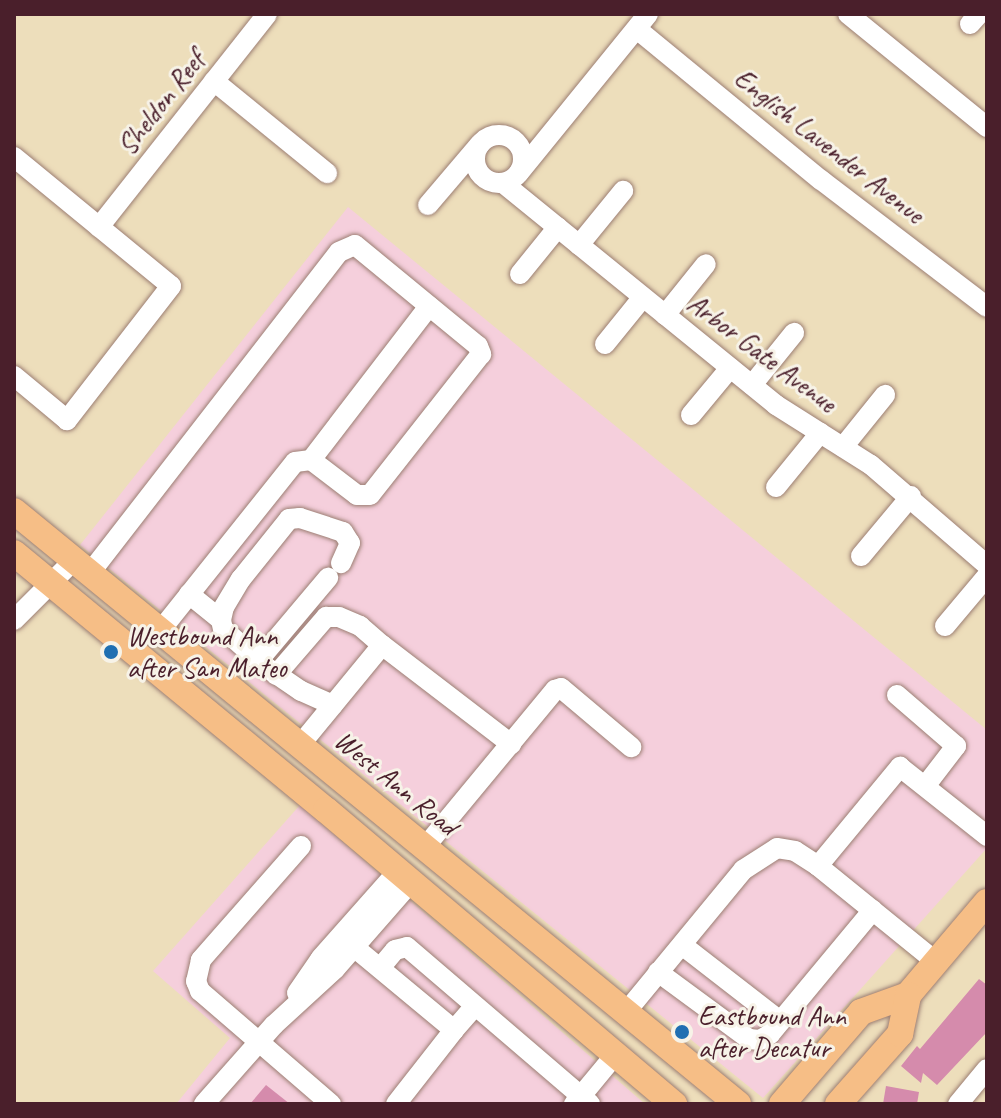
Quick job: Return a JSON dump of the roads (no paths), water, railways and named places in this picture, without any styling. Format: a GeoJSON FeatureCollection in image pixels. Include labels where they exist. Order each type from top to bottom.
{"type":"FeatureCollection","features":[{"type":"Feature","properties":{"kind":"main road","name":"West Ann Road"},"geometry":{"type":"LineString","coordinates":[[14,511],[738,1104]]}},
{"type":"Feature","properties":{"kind":"main road"},"geometry":{"type":"LineString","coordinates":[[14,553],[326,810],[674,1104]]}},
{"type":"Feature","properties":{"kind":"main road"},"geometry":{"type":"LineString","coordinates":[[326,810],[395,848],[425,847]]}},
{"type":"Feature","properties":{"kind":"main road"},"geometry":{"type":"LineString","coordinates":[[404,877],[444,882],[517,923]]}},
{"type":"Feature","properties":{"kind":"main road"},"geometry":{"type":"LineString","coordinates":[[838,1104],[900,1034],[908,995],[987,902]]}},
{"type":"Feature","properties":{"kind":"main road"},"geometry":{"type":"LineString","coordinates":[[782,1104],[861,1012],[908,995]]}},
{"type":"Feature","properties":{"kind":"street","name":"Sheldon Reef"},"geometry":{"type":"LineString","coordinates":[[99,227],[267,14]]}},
{"type":"Feature","properties":{"kind":"street"},"geometry":{"type":"LineString","coordinates":[[848,14],[987,127]]}},
{"type":"Feature","properties":{"kind":"street"},"geometry":{"type":"LineString","coordinates":[[480,144],[476,151],[476,168],[487,180],[510,178],[642,21]]}},
{"type":"Feature","properties":{"kind":"street","name":"English Lavender Avenue"},"geometry":{"type":"LineString","coordinates":[[642,21],[821,180],[921,253],[987,307]]}},
{"type":"Feature","properties":{"kind":"street"},"geometry":{"type":"LineString","coordinates":[[214,81],[327,173]]}},
{"type":"Feature","properties":{"kind":"street"},"geometry":{"type":"LineString","coordinates":[[428,205],[480,144],[494,136],[510,138],[523,158],[510,178]]}},
{"type":"Feature","properties":{"kind":"street"},"geometry":{"type":"LineString","coordinates":[[14,157],[171,286],[67,420],[14,376]]}},
{"type":"Feature","properties":{"kind":"street","name":"Arbor Gate Avenue"},"geometry":{"type":"LineString","coordinates":[[510,178],[558,227],[730,368],[911,496],[987,565]]}},
{"type":"Feature","properties":{"kind":"street"},"geometry":{"type":"LineString","coordinates":[[579,245],[623,191]]}},
{"type":"Feature","properties":{"kind":"street"},"geometry":{"type":"LineString","coordinates":[[520,274],[558,227]]}},
{"type":"Feature","properties":{"kind":"street"},"geometry":{"type":"LineString","coordinates":[[14,620],[51,583],[82,566],[339,252],[355,245],[478,346],[481,354],[370,495],[357,495],[311,460],[295,462],[160,631]]}},
{"type":"Feature","properties":{"kind":"street"},"geometry":{"type":"LineString","coordinates":[[665,315],[706,264]]}},
{"type":"Feature","properties":{"kind":"street"},"geometry":{"type":"LineString","coordinates":[[605,344],[643,297]]}},
{"type":"Feature","properties":{"kind":"street"},"geometry":{"type":"LineString","coordinates":[[311,460],[429,306]]}},
{"type":"Feature","properties":{"kind":"street"},"geometry":{"type":"LineString","coordinates":[[752,385],[794,333]]}},
{"type":"Feature","properties":{"kind":"street"},"geometry":{"type":"LineString","coordinates":[[691,415],[730,368]]}},
{"type":"Feature","properties":{"kind":"street"},"geometry":{"type":"LineString","coordinates":[[843,447],[885,395]]}},
{"type":"Feature","properties":{"kind":"street"},"geometry":{"type":"LineString","coordinates":[[776,487],[820,433]]}},
{"type":"Feature","properties":{"kind":"street"},"geometry":{"type":"LineString","coordinates":[[861,556],[911,496]]}},
{"type":"Feature","properties":{"kind":"street"},"geometry":{"type":"LineString","coordinates":[[258,661],[334,570],[350,543],[343,532],[300,518],[289,519],[241,579],[224,607],[221,620],[223,629],[258,661],[276,675],[333,705]]}},
{"type":"Feature","properties":{"kind":"street"},"geometry":{"type":"LineString","coordinates":[[945,626],[987,576]]}},
{"type":"Feature","properties":{"kind":"street"},"geometry":{"type":"LineString","coordinates":[[193,590],[221,620]]}},
{"type":"Feature","properties":{"kind":"street"},"geometry":{"type":"LineString","coordinates":[[276,675],[319,622],[326,617],[339,617],[360,626],[511,744]]}},
{"type":"Feature","properties":{"kind":"street"},"geometry":{"type":"LineString","coordinates":[[300,745],[382,645]]}},
{"type":"Feature","properties":{"kind":"street"},"geometry":{"type":"LineString","coordinates":[[425,847],[555,690],[561,688],[631,747]]}},
{"type":"Feature","properties":{"kind":"street"},"geometry":{"type":"LineString","coordinates":[[897,695],[956,746],[926,785]]}},
{"type":"Feature","properties":{"kind":"street"},"geometry":{"type":"LineString","coordinates":[[818,866],[895,769],[905,768],[987,836]]}},
{"type":"Feature","properties":{"kind":"street"},"geometry":{"type":"LineString","coordinates":[[301,846],[201,960],[195,971],[200,991],[331,1104]]}},
{"type":"Feature","properties":{"kind":"street"},"geometry":{"type":"LineString","coordinates":[[626,1012],[743,870],[760,856],[777,848],[795,851],[818,866],[936,962]]}},
{"type":"Feature","properties":{"kind":"street"},"geometry":{"type":"LineString","coordinates":[[204,1104],[274,1025],[354,947],[404,877]]}},
{"type":"Feature","properties":{"kind":"street"},"geometry":{"type":"LineString","coordinates":[[274,1025],[321,958],[404,877]]}},
{"type":"Feature","properties":{"kind":"street"},"geometry":{"type":"LineString","coordinates":[[658,972],[749,1039],[760,1040],[780,1021],[873,910]]}},
{"type":"Feature","properties":{"kind":"street"},"geometry":{"type":"LineString","coordinates":[[682,945],[780,1021]]}},
{"type":"Feature","properties":{"kind":"street"},"geometry":{"type":"LineString","coordinates":[[354,947],[454,1030]]}},
{"type":"Feature","properties":{"kind":"street"},"geometry":{"type":"LineString","coordinates":[[380,968],[395,950],[407,947],[582,1101],[615,1055]]}},
{"type":"Feature","properties":{"kind":"street"},"geometry":{"type":"LineString","coordinates":[[396,1104],[474,1007]]}},
{"type":"Feature","properties":{"kind":"street"},"geometry":{"type":"LineString","coordinates":[[958,1104],[986,1071]]}},
{"type":"Feature","properties":{"kind":"place","name":"Westbound Ann after San Mateo"},"geometry":{"type":"Point","coordinates":[111,652]}},
{"type":"Feature","properties":{"kind":"place","name":"Eastbound Ann after Decatur"},"geometry":{"type":"Point","coordinates":[682,1032]}}]}
